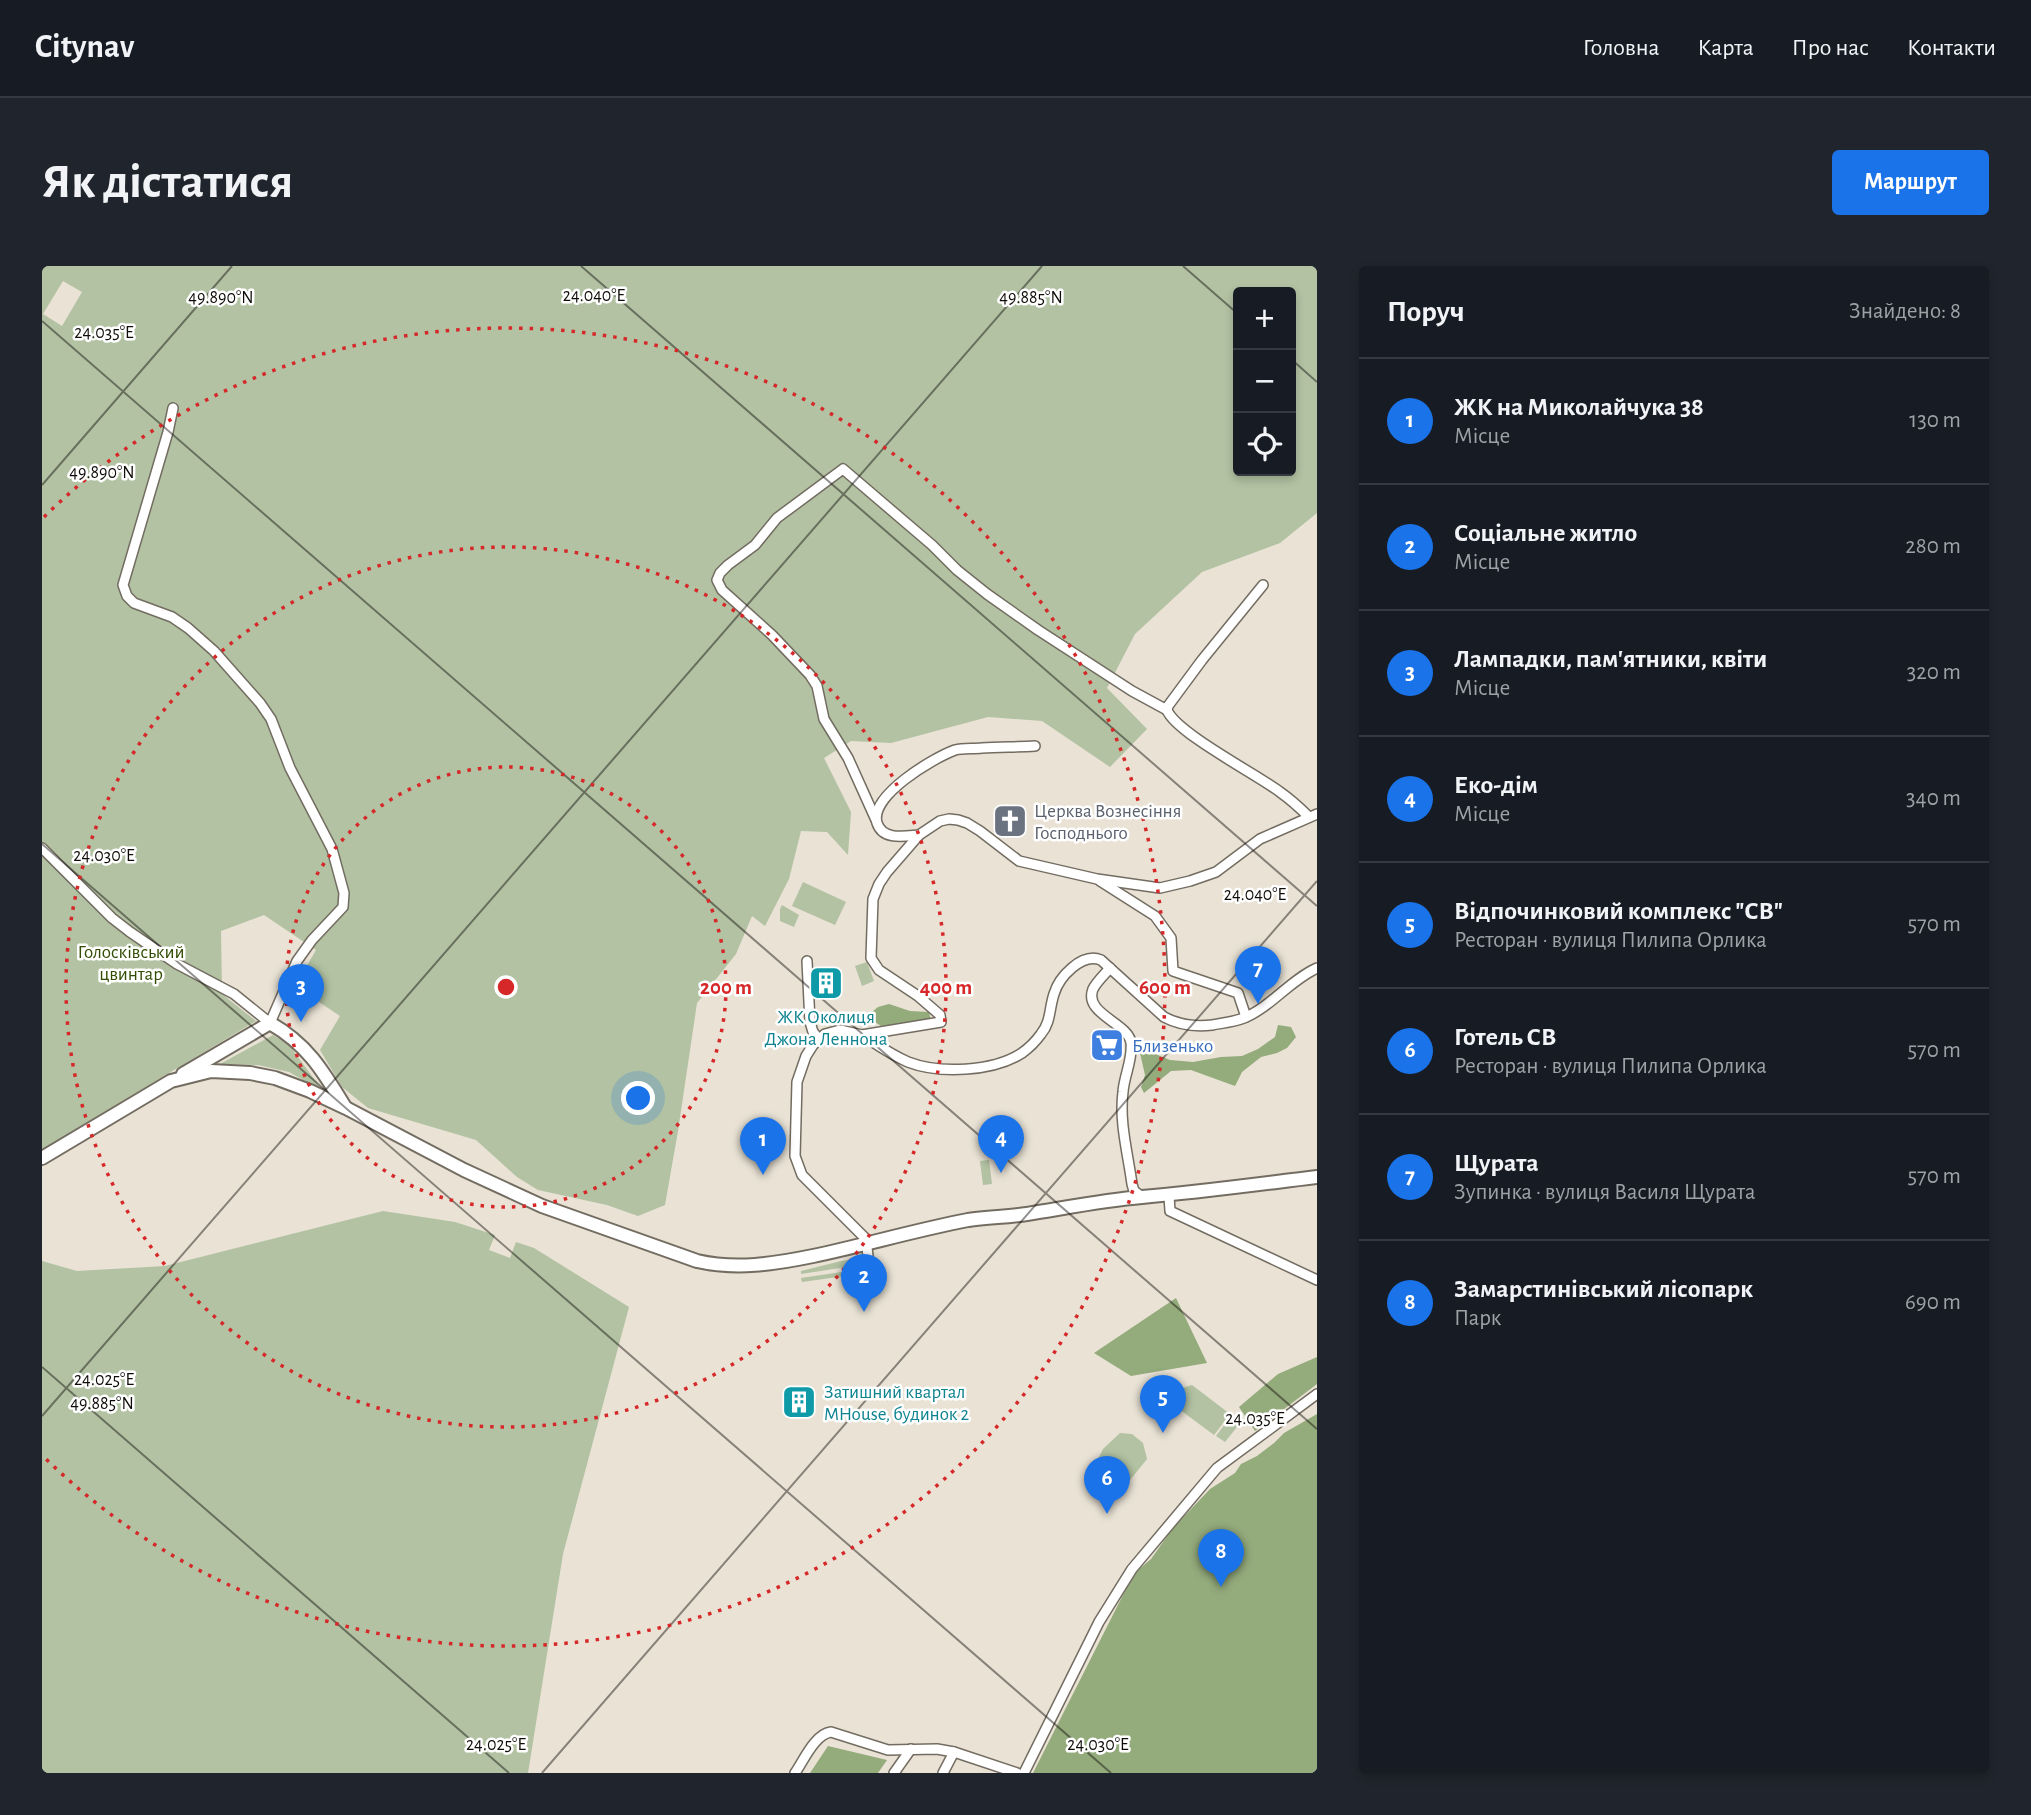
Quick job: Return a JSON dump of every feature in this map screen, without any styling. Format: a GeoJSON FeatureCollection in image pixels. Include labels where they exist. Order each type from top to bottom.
{"type":"FeatureCollection","features":[{"type":"Feature","properties":{"kind":"street"},"geometry":{"type":"LineString","coordinates":[[42,1158],[270,1023],[297,961],[312,940],[343,907],[344,893],[327,837],[290,768],[271,719],[260,703],[214,651],[188,628],[172,617],[134,603],[127,596],[124,585],[173,408]]}},
{"type":"Feature","properties":{"kind":"street"},"geometry":{"type":"LineString","coordinates":[[862,1035],[941,1023],[940,1015],[918,996],[879,971],[872,958],[873,899],[887,872],[919,835],[940,821],[958,820],[980,831],[1019,861],[1097,879],[1160,888],[1216,872],[1255,842],[1313,815],[1185,730],[1174,721],[1167,710],[1132,691],[987,594],[843,468],[778,518],[755,545],[720,573],[717,580],[722,590],[772,635],[810,675],[817,686],[824,719],[848,758],[880,828],[895,837],[919,835]]}},
{"type":"Feature","properties":{"kind":"street"},"geometry":{"type":"LineString","coordinates":[[1167,710],[1202,660],[1263,585]]}},
{"type":"Feature","properties":{"kind":"street"},"geometry":{"type":"LineString","coordinates":[[876,820],[877,809],[885,798],[921,766],[957,750],[1035,746]]}},
{"type":"Feature","properties":{"kind":"street"},"geometry":{"type":"LineString","coordinates":[[42,848],[112,918],[177,964],[234,994],[270,1023],[290,1035],[317,1063],[346,1108]]}},
{"type":"Feature","properties":{"kind":"street"},"geometry":{"type":"LineString","coordinates":[[1097,879],[1155,916],[1171,938],[1173,971],[1238,993],[1246,1017]]}},
{"type":"Feature","properties":{"kind":"street"},"geometry":{"type":"LineString","coordinates":[[862,1283],[867,1276],[869,1265],[866,1238],[802,1175],[795,1156],[797,1082],[806,1056],[825,1034],[840,1030],[862,1035],[909,1062],[945,1070],[1000,1062],[1024,1052],[1048,1024],[1056,989],[1071,970],[1089,957],[1101,960],[1155,1011],[1173,1022],[1192,1026],[1246,1017],[1297,979],[1317,968]]}},
{"type":"Feature","properties":{"kind":"street"},"geometry":{"type":"LineString","coordinates":[[807,961],[810,1022],[819,1039]]}},
{"type":"Feature","properties":{"kind":"street"},"geometry":{"type":"LineString","coordinates":[[1110,968],[1093,988],[1092,999],[1099,1011],[1131,1040],[1122,1118],[1134,1191],[1143,1197]]}},
{"type":"Feature","properties":{"kind":"street"},"geometry":{"type":"LineString","coordinates":[[172,1081],[211,1071],[250,1073],[275,1078],[346,1108],[518,1196],[554,1211],[715,1265],[760,1266],[867,1245],[970,1220],[1317,1177]]}},
{"type":"Feature","properties":{"kind":"street"},"geometry":{"type":"LineString","coordinates":[[1169,1196],[1170,1211],[1317,1280]]}},
{"type":"Feature","properties":{"kind":"street"},"geometry":{"type":"LineString","coordinates":[[1024,1773],[1102,1616],[1132,1569],[1217,1468],[1317,1394]]}},
{"type":"Feature","properties":{"kind":"street"},"geometry":{"type":"LineString","coordinates":[[795,1773],[819,1738],[831,1732],[888,1750],[937,1749],[954,1752],[1017,1773]]}},
{"type":"Feature","properties":{"kind":"street"},"geometry":{"type":"LineString","coordinates":[[894,1773],[912,1749]]}},
{"type":"Feature","properties":{"kind":"street"},"geometry":{"type":"LineString","coordinates":[[943,1773],[954,1752]]}},
{"type":"Feature","properties":{"kind":"green space","name":"Голосківський цвинтар"},"geometry":{"type":"Polygon","coordinates":[[[42,266],[1317,266],[1317,513],[1280,543],[1202,572],[1135,634],[1107,688],[1147,729],[1110,767],[1042,721],[988,717],[891,743],[851,741],[824,758],[851,812],[848,855],[827,832],[801,831],[789,879],[765,926],[752,916],[736,954],[697,1003],[665,1205],[638,1216],[607,1205],[538,1190],[517,1177],[476,1140],[368,1108],[342,1087],[320,1050],[340,1016],[295,986],[316,950],[264,915],[221,931],[222,994],[256,1021],[42,1149],[42,266]],[[63,281],[43,314],[62,326],[82,292],[63,281]]]}},
{"type":"Feature","properties":{"kind":"green space"},"geometry":{"type":"Polygon","coordinates":[[[803,882],[846,902],[835,925],[792,906],[803,882]]]}},
{"type":"Feature","properties":{"kind":"green space"},"geometry":{"type":"Polygon","coordinates":[[[782,905],[799,915],[794,927],[780,921],[782,905]]]}},
{"type":"Feature","properties":{"kind":"green space"},"geometry":{"type":"Polygon","coordinates":[[[867,962],[874,981],[862,986],[855,966],[867,962]]]}},
{"type":"Feature","properties":{"kind":"green space"},"geometry":{"type":"Polygon","coordinates":[[[889,1004],[910,1011],[929,1012],[931,1021],[881,1026],[875,1022],[872,1012],[889,1004]]]}},
{"type":"Feature","properties":{"kind":"green space"},"geometry":{"type":"Polygon","coordinates":[[[1278,1025],[1291,1027],[1296,1037],[1287,1048],[1261,1057],[1242,1072],[1235,1086],[1191,1070],[1171,1071],[1144,1093],[1141,1087],[1145,1075],[1140,1053],[1153,1053],[1170,1060],[1193,1062],[1242,1056],[1275,1037],[1278,1025]]]}},
{"type":"Feature","properties":{"kind":"green space"},"geometry":{"type":"Polygon","coordinates":[[[273,1035],[289,1045],[323,1091],[289,1072],[258,1065],[220,1064],[273,1035]]]}},
{"type":"Feature","properties":{"kind":"green space"},"geometry":{"type":"Polygon","coordinates":[[[989,1160],[992,1184],[983,1185],[980,1161],[989,1160]]]}},
{"type":"Feature","properties":{"kind":"green space"},"geometry":{"type":"Polygon","coordinates":[[[383,1211],[455,1222],[495,1235],[489,1250],[510,1258],[516,1242],[534,1248],[629,1307],[563,1554],[528,1773],[42,1773],[42,1261],[77,1271],[165,1266],[383,1211]]]}},
{"type":"Feature","properties":{"kind":"green space"},"geometry":{"type":"Polygon","coordinates":[[[867,1257],[866,1264],[801,1274],[801,1271],[867,1257]]]}},
{"type":"Feature","properties":{"kind":"green space"},"geometry":{"type":"Polygon","coordinates":[[[855,1270],[852,1275],[802,1282],[801,1278],[855,1270]]]}},
{"type":"Feature","properties":{"kind":"green space"},"geometry":{"type":"Polygon","coordinates":[[[1176,1298],[1207,1363],[1131,1376],[1094,1353],[1176,1298]]]}},
{"type":"Feature","properties":{"kind":"green space"},"geometry":{"type":"Polygon","coordinates":[[[1317,1357],[1317,1384],[1255,1431],[1239,1407],[1278,1374],[1317,1357]]]}},
{"type":"Feature","properties":{"kind":"green space"},"geometry":{"type":"Polygon","coordinates":[[[1192,1385],[1230,1414],[1214,1435],[1160,1395],[1192,1385]]]}},
{"type":"Feature","properties":{"kind":"green space"},"geometry":{"type":"Polygon","coordinates":[[[1317,1414],[1317,1773],[1033,1773],[1138,1570],[1151,1559],[1173,1528],[1210,1489],[1235,1473],[1241,1464],[1257,1456],[1284,1433],[1317,1414]]]}},
{"type":"Feature","properties":{"kind":"green space"},"geometry":{"type":"Polygon","coordinates":[[[1232,1415],[1241,1422],[1225,1442],[1216,1436],[1232,1415]]]}},
{"type":"Feature","properties":{"kind":"green space"},"geometry":{"type":"Polygon","coordinates":[[[1120,1433],[1132,1434],[1143,1443],[1147,1459],[1113,1501],[1087,1481],[1103,1449],[1120,1433]]]}},
{"type":"Feature","properties":{"kind":"green space"},"geometry":{"type":"Polygon","coordinates":[[[828,1746],[887,1760],[878,1773],[810,1773],[828,1746]]]}},
{"type":"Feature","properties":{"kind":"place","name":"Церква Вознесіння Господнього"},"geometry":{"type":"Point","coordinates":[1010,821]}},
{"type":"Feature","properties":{"kind":"place","name":"ЖК Околиця Джона Леннона"},"geometry":{"type":"Point","coordinates":[826,983]}},
{"type":"Feature","properties":{"kind":"place","name":"Щурата"},"geometry":{"type":"Point","coordinates":[1258,1004]}},
{"type":"Feature","properties":{"kind":"place","name":"Лампадки, пам'ятники, квіти"},"geometry":{"type":"Point","coordinates":[301,1022]}},
{"type":"Feature","properties":{"kind":"place","name":"Близенько"},"geometry":{"type":"Point","coordinates":[1107,1045]}},
{"type":"Feature","properties":{"kind":"place","name":"Еко-дім"},"geometry":{"type":"Point","coordinates":[1001,1173]}},
{"type":"Feature","properties":{"kind":"place","name":"ЖК на Миколайчука 38"},"geometry":{"type":"Point","coordinates":[763,1175]}},
{"type":"Feature","properties":{"kind":"place","name":"Соціальне житло"},"geometry":{"type":"Point","coordinates":[864,1312]}},
{"type":"Feature","properties":{"kind":"place","name":"Затишний квартал MHouse, будинок 2"},"geometry":{"type":"Point","coordinates":[799,1402]}},
{"type":"Feature","properties":{"kind":"place","name":"Відпочинковий комплекс \"СВ\""},"geometry":{"type":"Point","coordinates":[1163,1433]}},
{"type":"Feature","properties":{"kind":"place","name":"Готель СВ"},"geometry":{"type":"Point","coordinates":[1107,1514]}},
{"type":"Feature","properties":{"kind":"place","name":"Замарстинівський лісопарк"},"geometry":{"type":"Point","coordinates":[1221,1587]}}]}
